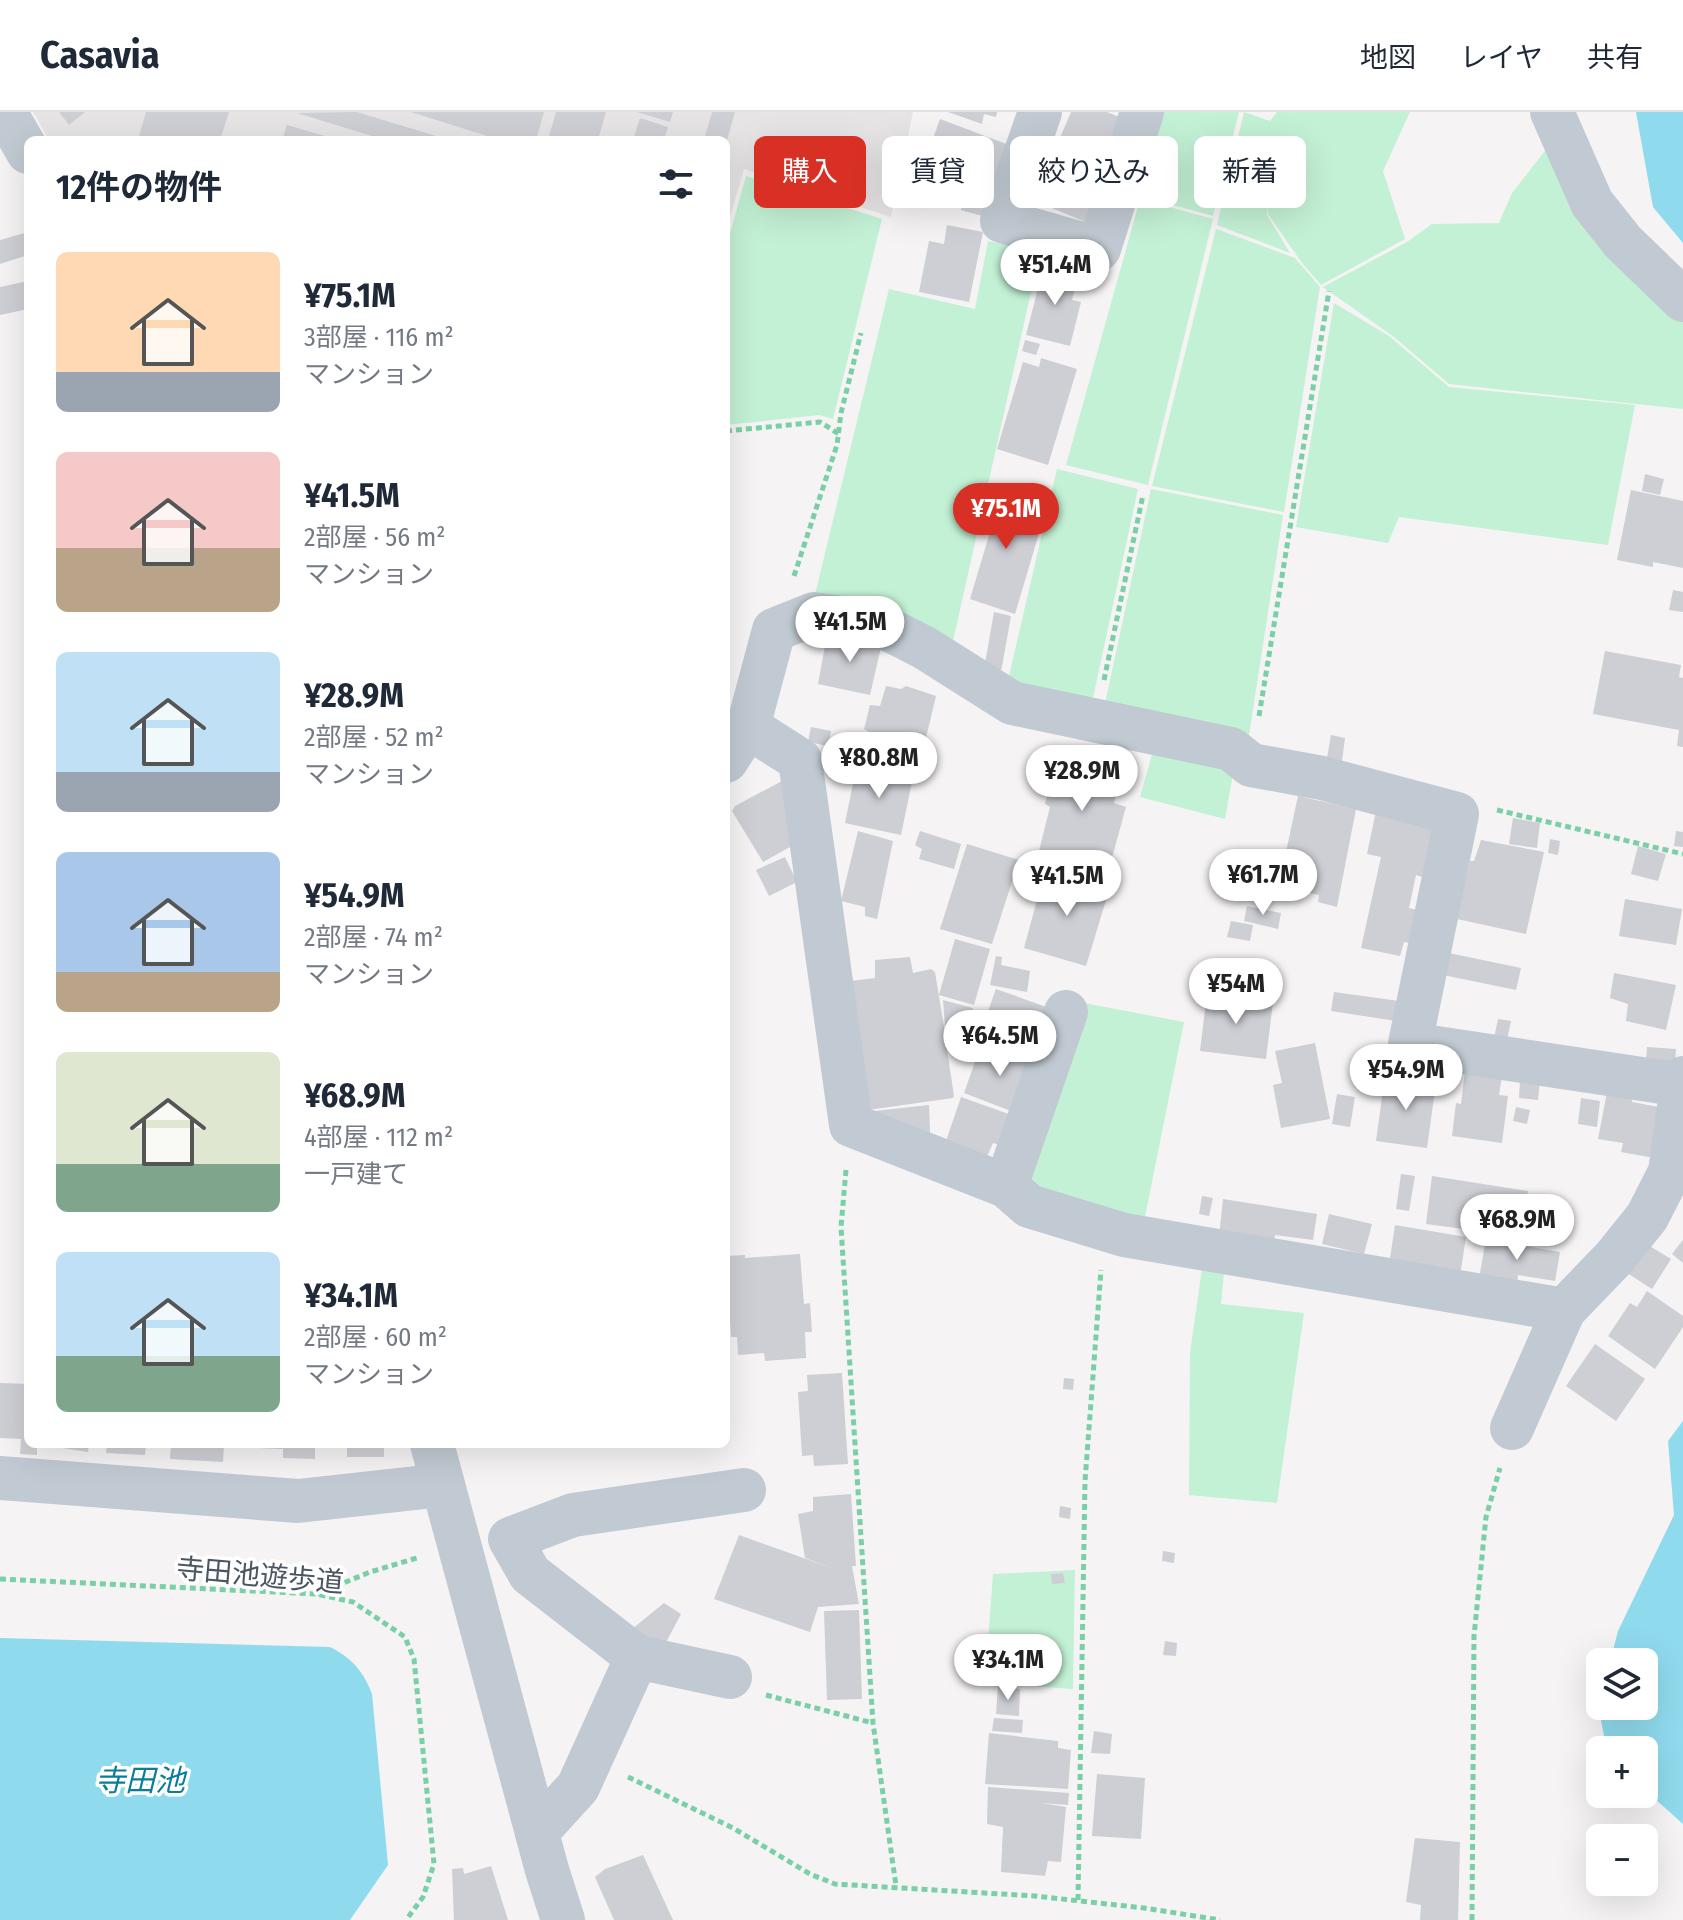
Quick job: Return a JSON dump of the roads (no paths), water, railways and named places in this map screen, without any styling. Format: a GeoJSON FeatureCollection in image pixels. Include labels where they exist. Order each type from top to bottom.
{"type":"FeatureCollection","features":[{"type":"Feature","properties":{"kind":"street"},"geometry":{"type":"LineString","coordinates":[[5,112],[24,145]]}},
{"type":"Feature","properties":{"kind":"street"},"geometry":{"type":"LineString","coordinates":[[1040,112],[1002,221],[1099,249],[1142,112]]}},
{"type":"Feature","properties":{"kind":"street"},"geometry":{"type":"LineString","coordinates":[[1552,112],[1592,203],[1623,242],[1683,300]]}},
{"type":"Feature","properties":{"kind":"street"},"geometry":{"type":"LineString","coordinates":[[1512,1428],[1564,1310],[1614,1258],[1653,1206],[1670,1172],[1682,1082],[1410,1044],[1457,814],[1322,778],[1251,765],[1231,749],[1012,703],[925,648],[876,623],[814,614],[774,630],[737,744],[800,760],[851,1125],[1006,1186],[1029,1206],[1124,1235],[1564,1310]]}},
{"type":"Feature","properties":{"kind":"street"},"geometry":{"type":"LineString","coordinates":[[1006,1186],[1066,1012]]}},
{"type":"Feature","properties":{"kind":"street"},"geometry":{"type":"LineString","coordinates":[[433,1448],[563,1920]]}},
{"type":"Feature","properties":{"kind":"street"},"geometry":{"type":"LineString","coordinates":[[0,1478],[298,1501],[443,1485]]}},
{"type":"Feature","properties":{"kind":"street"},"geometry":{"type":"LineString","coordinates":[[730,1677],[637,1657],[530,1574],[510,1539],[573,1515],[744,1490]]}},
{"type":"Feature","properties":{"kind":"street"},"geometry":{"type":"LineString","coordinates":[[537,1832],[578,1787],[637,1657]]}},
{"type":"Feature","properties":{"kind":"water"},"geometry":{"type":"Polygon","coordinates":[[[1636,112],[1683,112],[1683,243],[1653,207],[1636,112]]]}},
{"type":"Feature","properties":{"kind":"water"},"geometry":{"type":"Polygon","coordinates":[[[1683,1421],[1683,1824],[1658,1802],[1658,1736],[1604,1736],[1601,1720],[1658,1720],[1658,1648],[1614,1648],[1618,1631],[1674,1515],[1668,1441],[1683,1421]]]}},
{"type":"Feature","properties":{"kind":"water","name":"寺田池"},"geometry":{"type":"Polygon","coordinates":[[[0,1638],[330,1647],[338,1651],[356,1666],[372,1694],[388,1865],[350,1920],[0,1920],[0,1638]]]}}]}
